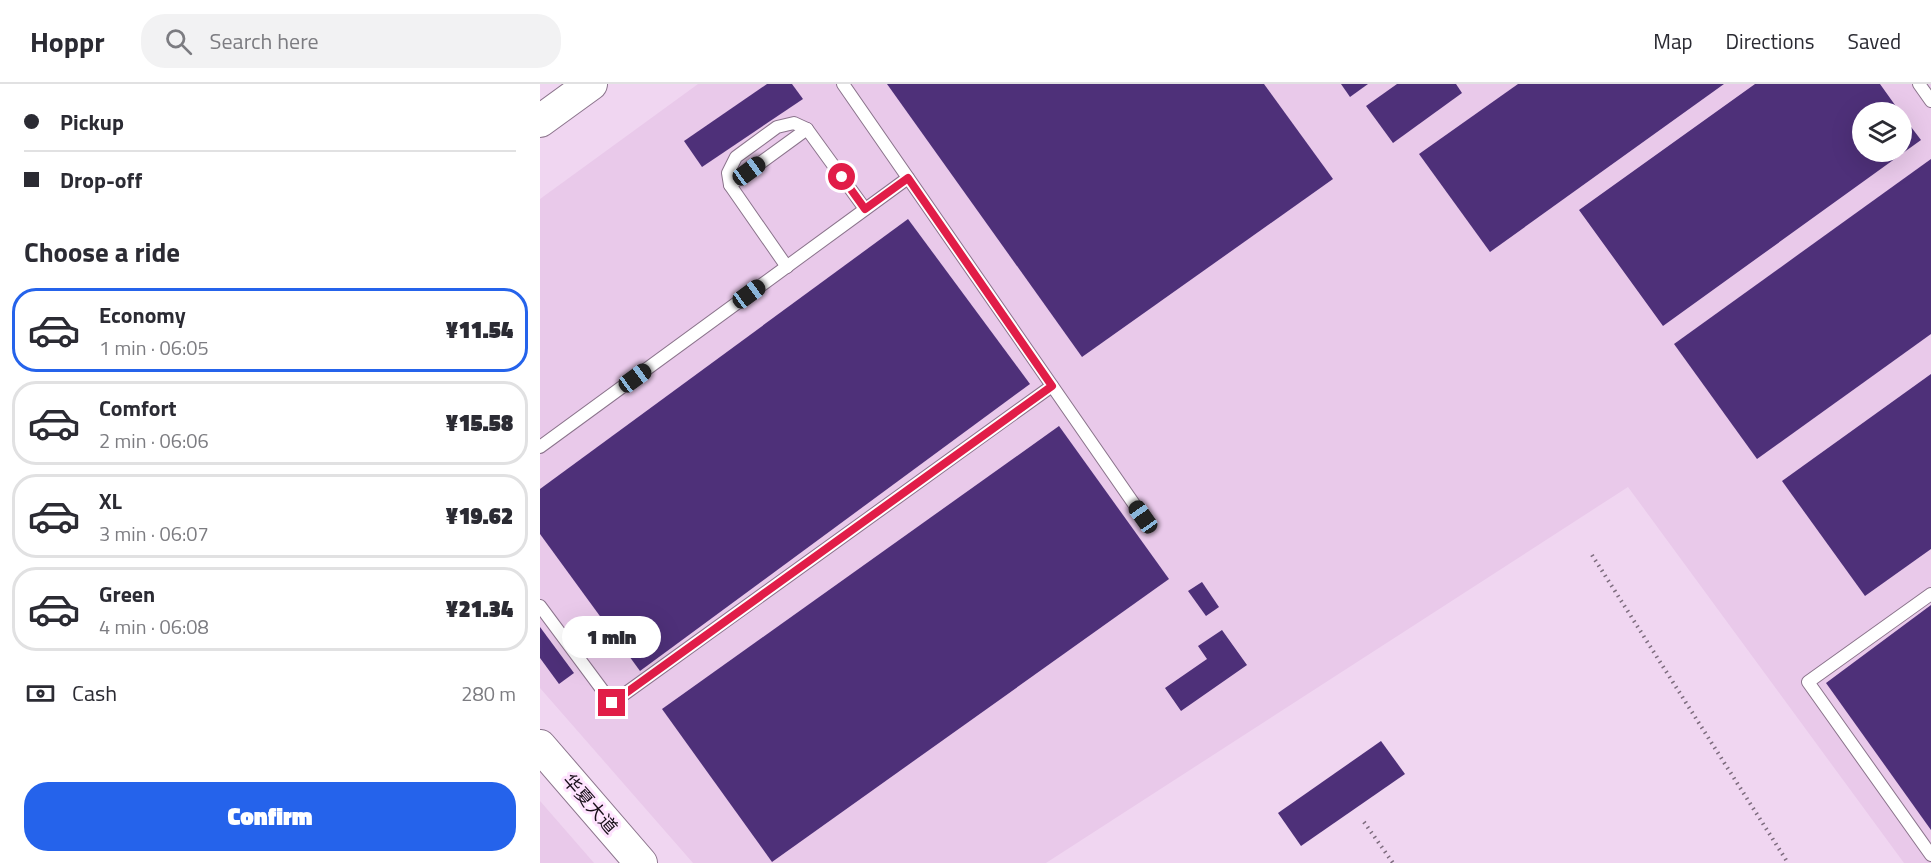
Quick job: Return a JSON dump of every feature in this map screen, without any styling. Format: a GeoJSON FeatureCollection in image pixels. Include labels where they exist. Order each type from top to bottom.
{"type":"FeatureCollection","features":[{"type":"Feature","properties":{"kind":"street"},"geometry":{"type":"LineString","coordinates":[[540,121],[591,84]]}},
{"type":"Feature","properties":{"kind":"street","name":"华夏大道"},"geometry":{"type":"LineString","coordinates":[[540,746],[638,862]]}},
{"type":"Feature","properties":{"kind":"lane"},"geometry":{"type":"LineString","coordinates":[[843,84],[1143,517]]}},
{"type":"Feature","properties":{"kind":"lane"},"geometry":{"type":"LineString","coordinates":[[1919,84],[1931,101]]}},
{"type":"Feature","properties":{"kind":"lane"},"geometry":{"type":"LineString","coordinates":[[787,267],[730,185],[728,173],[736,157],[777,127],[795,123],[807,129],[865,209]]}},
{"type":"Feature","properties":{"kind":"lane"},"geometry":{"type":"LineString","coordinates":[[730,185],[807,129]]}},
{"type":"Feature","properties":{"kind":"lane"},"geometry":{"type":"LineString","coordinates":[[540,447],[908,178]]}},
{"type":"Feature","properties":{"kind":"lane"},"geometry":{"type":"LineString","coordinates":[[540,606],[612,703],[1052,386]]}},
{"type":"Feature","properties":{"kind":"lane"},"geometry":{"type":"LineString","coordinates":[[1931,594],[1808,682],[1931,855]]}},
{"type":"Feature","properties":{"kind":"path"},"geometry":{"type":"LineString","coordinates":[[1592,555],[1788,863]]}},
{"type":"Feature","properties":{"kind":"path"},"geometry":{"type":"LineString","coordinates":[[1364,822],[1393,863]]}},
{"type":"Feature","properties":{"kind":"shaded area"},"geometry":{"type":"Polygon","coordinates":[[[698,84],[1931,84],[1931,863],[1904,863],[1628,487],[1046,863],[693,863],[540,688],[540,199],[698,84]]]}},
{"type":"Feature","properties":{"kind":"shaded area"},"geometry":{"type":"Polygon","coordinates":[[[540,801],[594,863],[540,863],[540,801]]]}},
{"type":"Feature","properties":{"kind":"building"},"geometry":{"type":"Polygon","coordinates":[[[767,84],[792,84],[803,99],[702,167],[684,141],[767,84]]]}},
{"type":"Feature","properties":{"kind":"building"},"geometry":{"type":"Polygon","coordinates":[[[887,84],[1264,84],[1333,179],[1082,357],[887,84]]]}},
{"type":"Feature","properties":{"kind":"building"},"geometry":{"type":"Polygon","coordinates":[[[1341,84],[1368,84],[1350,97],[1341,84]]]}},
{"type":"Feature","properties":{"kind":"building"},"geometry":{"type":"Polygon","coordinates":[[[1397,84],[1456,84],[1462,93],[1393,143],[1366,106],[1397,84]]]}},
{"type":"Feature","properties":{"kind":"building"},"geometry":{"type":"Polygon","coordinates":[[[1518,84],[1724,84],[1490,252],[1419,154],[1518,84]]]}},
{"type":"Feature","properties":{"kind":"building"},"geometry":{"type":"Polygon","coordinates":[[[1755,84],[1880,84],[1893,102],[1852,102],[1852,162],[1890,162],[1663,326],[1579,210],[1755,84]]]}},
{"type":"Feature","properties":{"kind":"building"},"geometry":{"type":"Polygon","coordinates":[[[1912,128],[1921,140],[1912,146],[1912,128]]]}},
{"type":"Feature","properties":{"kind":"building"},"geometry":{"type":"Polygon","coordinates":[[[1931,159],[1931,334],[1757,459],[1674,344],[1931,159]]]}},
{"type":"Feature","properties":{"kind":"building"},"geometry":{"type":"Polygon","coordinates":[[[908,219],[1030,384],[640,671],[540,534],[540,489],[908,219]]]}},
{"type":"Feature","properties":{"kind":"building"},"geometry":{"type":"Polygon","coordinates":[[[1931,374],[1931,549],[1865,596],[1782,481],[1931,374]]]}},
{"type":"Feature","properties":{"kind":"building"},"geometry":{"type":"Polygon","coordinates":[[[1059,426],[1169,579],[772,862],[662,709],[1059,426]]]}},
{"type":"Feature","properties":{"kind":"building"},"geometry":{"type":"Polygon","coordinates":[[[1202,582],[1219,607],[1206,616],[1188,591],[1202,582]]]}},
{"type":"Feature","properties":{"kind":"building"},"geometry":{"type":"Polygon","coordinates":[[[1931,605],[1931,830],[1826,683],[1931,605]]]}},
{"type":"Feature","properties":{"kind":"building"},"geometry":{"type":"Polygon","coordinates":[[[540,627],[574,673],[559,684],[540,658],[540,627]]]}},
{"type":"Feature","properties":{"kind":"building"},"geometry":{"type":"Polygon","coordinates":[[[1222,630],[1247,665],[1181,711],[1165,688],[1207,659],[1198,646],[1222,630]]]}},
{"type":"Feature","properties":{"kind":"building"},"geometry":{"type":"Polygon","coordinates":[[[1381,741],[1405,774],[1301,846],[1278,813],[1381,741]]]}},
{"type":"Feature","properties":{"kind":"route"},"geometry":{"type":"LineString","coordinates":[[612,703],[1052,386],[908,178],[865,209],[842,177]]}}]}
